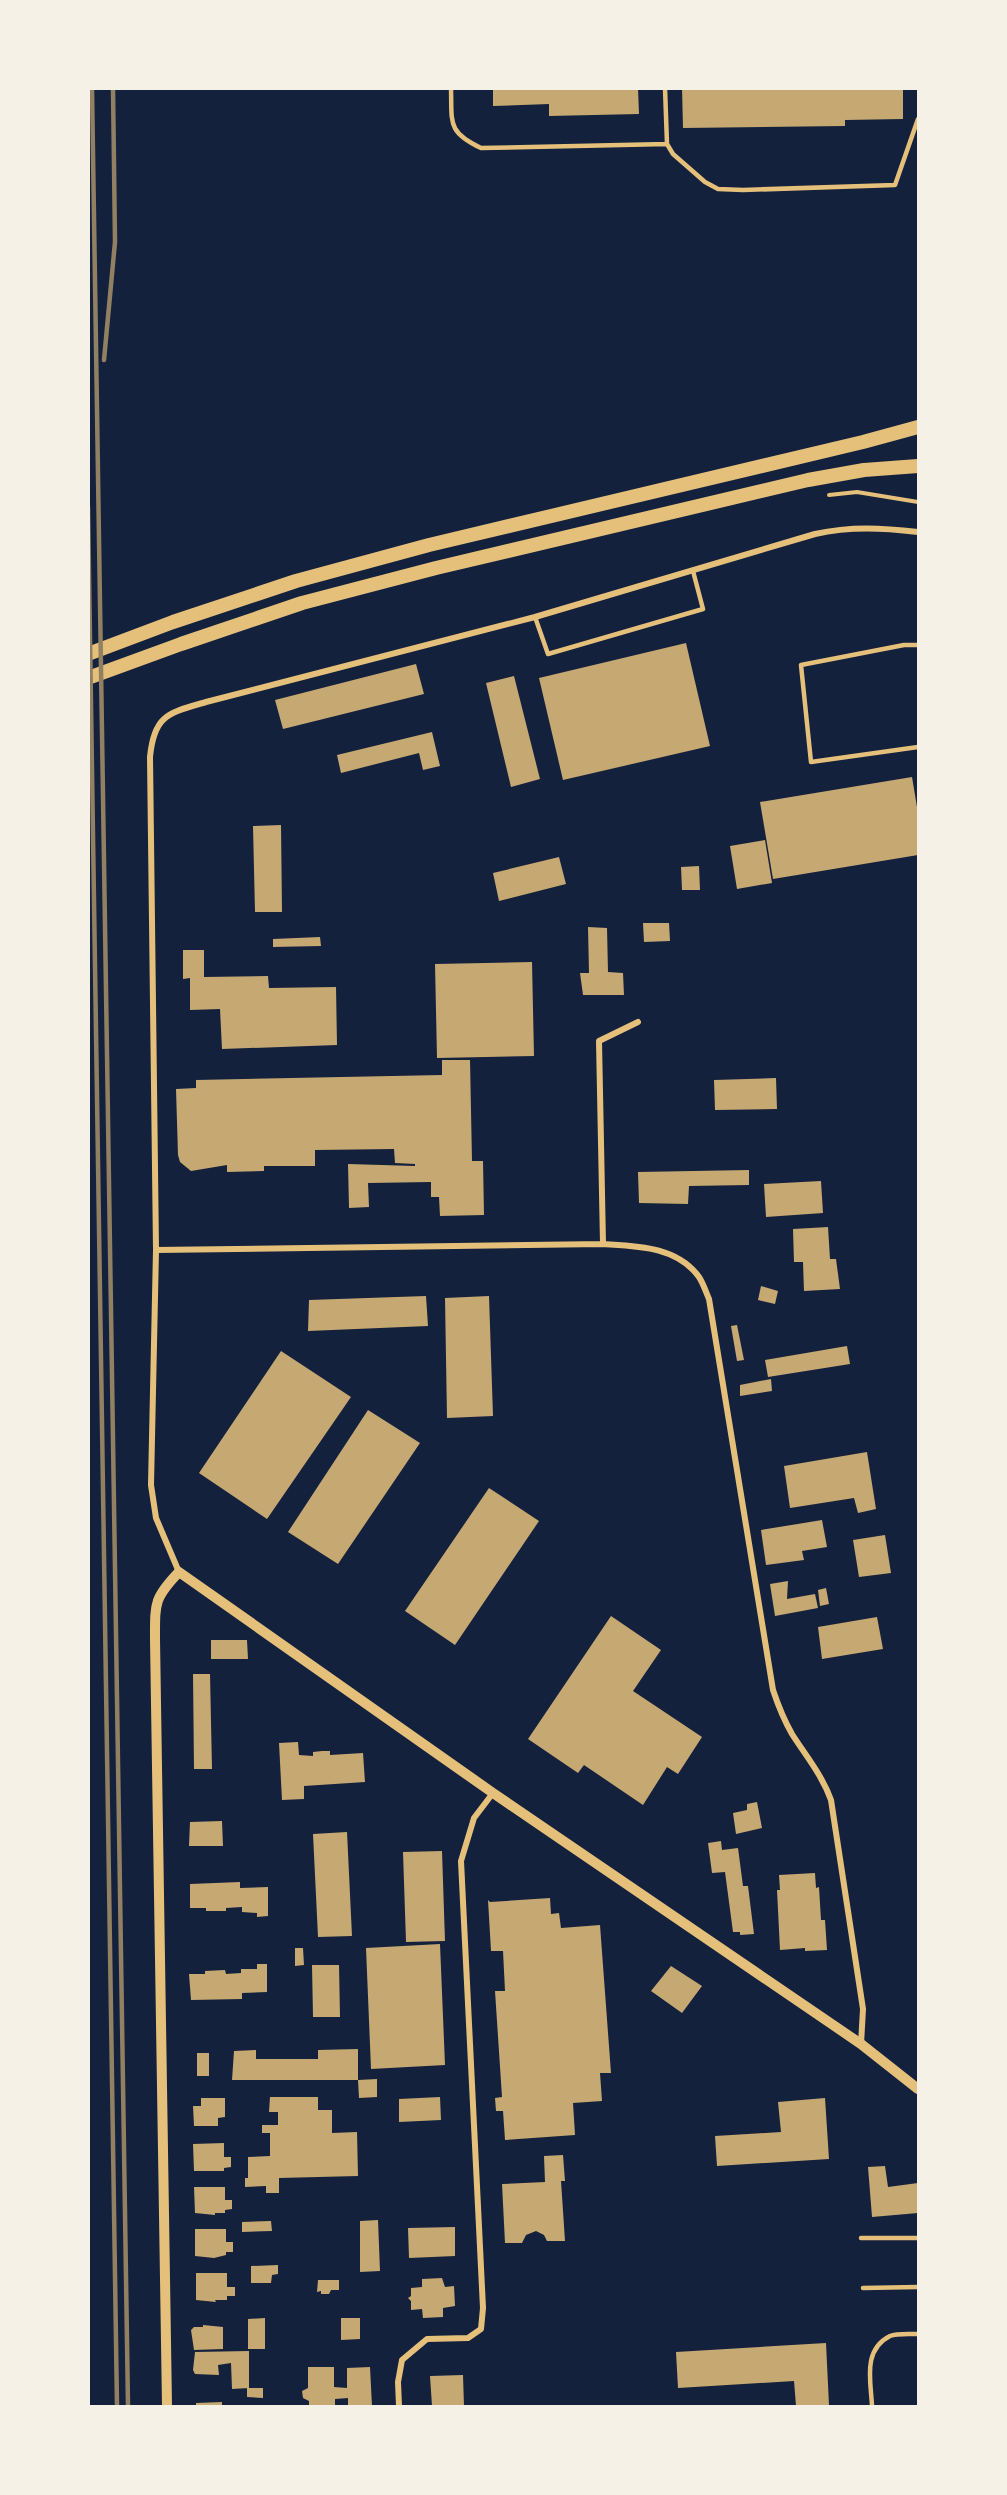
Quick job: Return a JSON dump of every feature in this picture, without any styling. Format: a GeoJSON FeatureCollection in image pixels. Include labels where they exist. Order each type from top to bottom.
{"type":"FeatureCollection","features":[{"type":"Feature","properties":{"kind":"main road"},"geometry":{"type":"LineString","coordinates":[[88,654],[173,622],[296,581],[429,545],[918,427]]}},
{"type":"Feature","properties":{"kind":"main road"},"geometry":{"type":"LineString","coordinates":[[88,678],[302,603],[436,568],[808,480],[864,470],[918,466]]}},
{"type":"Feature","properties":{"kind":"street"},"geometry":{"type":"LineString","coordinates":[[918,531],[875,527],[842,528],[535,617],[175,711],[158,724],[152,738],[150,757],[156,1250],[151,1485],[156,1518],[179,1572],[493,1793],[861,2044],[918,2089]]}},
{"type":"Feature","properties":{"kind":"street"},"geometry":{"type":"LineString","coordinates":[[603,1244],[599,1041],[638,1022]]}},
{"type":"Feature","properties":{"kind":"street"},"geometry":{"type":"LineString","coordinates":[[156,1250],[603,1244],[645,1247],[675,1256],[698,1276],[709,1299],[773,1690],[781,1713],[824,1782],[831,1800],[863,2009],[861,2044]]}},
{"type":"Feature","properties":{"kind":"street"},"geometry":{"type":"LineString","coordinates":[[167,2406],[154,1639],[155,1605],[160,1591],[179,1572]]}},
{"type":"Feature","properties":{"kind":"street"},"geometry":{"type":"LineString","coordinates":[[399,2406],[398,2382],[402,2360],[427,2339],[468,2338],[481,2329],[483,2308],[461,1861],[474,1818],[493,1793]]}},
{"type":"Feature","properties":{"kind":"lane"},"geometry":{"type":"LineString","coordinates":[[451,88],[452,120],[456,132],[463,139],[481,148],[668,144]]}},
{"type":"Feature","properties":{"kind":"lane"},"geometry":{"type":"LineString","coordinates":[[665,88],[668,144],[673,154],[705,182],[718,189],[895,185],[918,119]]}},
{"type":"Feature","properties":{"kind":"lane"},"geometry":{"type":"LineString","coordinates":[[535,617],[548,654],[559,651],[703,609],[693,571]]}},
{"type":"Feature","properties":{"kind":"lane"},"geometry":{"type":"LineString","coordinates":[[918,645],[904,645],[801,665],[811,762],[918,747]]}},
{"type":"Feature","properties":{"kind":"lane"},"geometry":{"type":"LineString","coordinates":[[861,2238],[918,2238]]}},
{"type":"Feature","properties":{"kind":"lane"},"geometry":{"type":"LineString","coordinates":[[863,2288],[918,2287]]}},
{"type":"Feature","properties":{"kind":"lane"},"geometry":{"type":"LineString","coordinates":[[872,2406],[869,2361],[877,2346],[891,2336],[918,2334]]}},
{"type":"Feature","properties":{"kind":"path"},"geometry":{"type":"LineString","coordinates":[[819,496],[857,492],[918,502]]}},
{"type":"Feature","properties":{"kind":"building"},"geometry":{"type":"Polygon","coordinates":[[[493,88],[638,88],[639,114],[549,116],[549,104],[493,106],[493,88]]]}},
{"type":"Feature","properties":{"kind":"building"},"geometry":{"type":"Polygon","coordinates":[[[682,88],[903,88],[903,119],[845,120],[845,126],[683,128],[682,88]]]}},
{"type":"Feature","properties":{"kind":"building"},"geometry":{"type":"Polygon","coordinates":[[[686,643],[710,746],[563,780],[539,678],[686,643]]]}},
{"type":"Feature","properties":{"kind":"building"},"geometry":{"type":"Polygon","coordinates":[[[416,664],[424,694],[283,729],[275,700],[416,664]]]}},
{"type":"Feature","properties":{"kind":"building"},"geometry":{"type":"Polygon","coordinates":[[[514,676],[540,779],[511,787],[486,683],[514,676]]]}},
{"type":"Feature","properties":{"kind":"building"},"geometry":{"type":"Polygon","coordinates":[[[432,732],[440,766],[423,770],[419,753],[341,773],[337,755],[432,732]]]}},
{"type":"Feature","properties":{"kind":"building"},"geometry":{"type":"Polygon","coordinates":[[[912,777],[918,813],[918,855],[773,879],[760,802],[912,777]]]}},
{"type":"Feature","properties":{"kind":"building"},"geometry":{"type":"Polygon","coordinates":[[[281,825],[282,912],[255,912],[253,826],[281,825]]]}},
{"type":"Feature","properties":{"kind":"building"},"geometry":{"type":"Polygon","coordinates":[[[765,840],[772,883],[737,889],[730,846],[765,840]]]}},
{"type":"Feature","properties":{"kind":"building"},"geometry":{"type":"Polygon","coordinates":[[[559,857],[566,884],[499,901],[493,873],[559,857]]]}},
{"type":"Feature","properties":{"kind":"building"},"geometry":{"type":"Polygon","coordinates":[[[699,866],[700,890],[682,890],[681,867],[699,866]]]}},
{"type":"Feature","properties":{"kind":"building"},"geometry":{"type":"Polygon","coordinates":[[[643,923],[669,923],[670,941],[644,942],[643,923]]]}},
{"type":"Feature","properties":{"kind":"building"},"geometry":{"type":"Polygon","coordinates":[[[588,927],[607,928],[608,972],[623,973],[624,995],[583,995],[580,973],[589,973],[588,927]]]}},
{"type":"Feature","properties":{"kind":"building"},"geometry":{"type":"Polygon","coordinates":[[[320,937],[321,946],[273,947],[273,939],[320,937]]]}},
{"type":"Feature","properties":{"kind":"building"},"geometry":{"type":"Polygon","coordinates":[[[183,950],[204,950],[204,977],[268,976],[269,988],[336,987],[337,1045],[222,1049],[220,1009],[190,1010],[190,978],[183,979],[183,950]]]}},
{"type":"Feature","properties":{"kind":"building"},"geometry":{"type":"Polygon","coordinates":[[[532,962],[534,1056],[437,1058],[435,964],[532,962]]]}},
{"type":"Feature","properties":{"kind":"building"},"geometry":{"type":"Polygon","coordinates":[[[442,1060],[470,1060],[472,1161],[483,1161],[484,1215],[440,1216],[439,1197],[431,1197],[431,1182],[368,1183],[369,1207],[349,1208],[348,1164],[415,1166],[415,1164],[395,1163],[394,1149],[315,1150],[315,1166],[264,1166],[264,1171],[227,1172],[227,1165],[191,1171],[180,1162],[176,1089],[196,1088],[196,1080],[442,1075],[442,1060]]]}},
{"type":"Feature","properties":{"kind":"building"},"geometry":{"type":"Polygon","coordinates":[[[776,1078],[777,1109],[715,1110],[714,1080],[776,1078]]]}},
{"type":"Feature","properties":{"kind":"building"},"geometry":{"type":"Polygon","coordinates":[[[749,1170],[749,1185],[689,1186],[688,1204],[639,1203],[638,1172],[749,1170]]]}},
{"type":"Feature","properties":{"kind":"building"},"geometry":{"type":"Polygon","coordinates":[[[821,1181],[823,1213],[766,1217],[764,1184],[821,1181]]]}},
{"type":"Feature","properties":{"kind":"building"},"geometry":{"type":"Polygon","coordinates":[[[828,1227],[830,1259],[836,1259],[840,1289],[804,1291],[803,1262],[794,1262],[793,1229],[828,1227]]]}},
{"type":"Feature","properties":{"kind":"building"},"geometry":{"type":"Polygon","coordinates":[[[761,1286],[778,1291],[775,1304],[758,1300],[761,1286]]]}},
{"type":"Feature","properties":{"kind":"building"},"geometry":{"type":"Polygon","coordinates":[[[426,1296],[428,1326],[308,1331],[309,1300],[426,1296]]]}},
{"type":"Feature","properties":{"kind":"building"},"geometry":{"type":"Polygon","coordinates":[[[489,1296],[493,1416],[447,1418],[445,1298],[489,1296]]]}},
{"type":"Feature","properties":{"kind":"building"},"geometry":{"type":"Polygon","coordinates":[[[737,1325],[744,1360],[737,1361],[731,1326],[737,1325]]]}},
{"type":"Feature","properties":{"kind":"building"},"geometry":{"type":"Polygon","coordinates":[[[847,1346],[850,1364],[768,1377],[765,1360],[847,1346]]]}},
{"type":"Feature","properties":{"kind":"building"},"geometry":{"type":"Polygon","coordinates":[[[281,1351],[351,1397],[267,1519],[199,1473],[281,1351]]]}},
{"type":"Feature","properties":{"kind":"building"},"geometry":{"type":"Polygon","coordinates":[[[771,1379],[772,1391],[740,1396],[740,1385],[771,1379]]]}},
{"type":"Feature","properties":{"kind":"building"},"geometry":{"type":"Polygon","coordinates":[[[368,1410],[420,1443],[338,1564],[288,1532],[368,1410]]]}},
{"type":"Feature","properties":{"kind":"building"},"geometry":{"type":"Polygon","coordinates":[[[867,1452],[876,1509],[858,1513],[854,1498],[790,1508],[784,1466],[867,1452]]]}},
{"type":"Feature","properties":{"kind":"building"},"geometry":{"type":"Polygon","coordinates":[[[489,1488],[539,1521],[455,1645],[405,1611],[489,1488]]]}},
{"type":"Feature","properties":{"kind":"building"},"geometry":{"type":"Polygon","coordinates":[[[822,1520],[827,1547],[802,1551],[804,1560],[766,1565],[761,1530],[822,1520]]]}},
{"type":"Feature","properties":{"kind":"building"},"geometry":{"type":"Polygon","coordinates":[[[885,1535],[891,1573],[859,1577],[853,1540],[885,1535]]]}},
{"type":"Feature","properties":{"kind":"building"},"geometry":{"type":"Polygon","coordinates":[[[788,1581],[787,1599],[815,1594],[818,1608],[775,1616],[770,1584],[788,1581]]]}},
{"type":"Feature","properties":{"kind":"building"},"geometry":{"type":"Polygon","coordinates":[[[826,1588],[829,1604],[820,1606],[818,1590],[826,1588]]]}},
{"type":"Feature","properties":{"kind":"building"},"geometry":{"type":"Polygon","coordinates":[[[611,1616],[661,1650],[633,1691],[702,1737],[678,1774],[667,1767],[643,1805],[584,1765],[578,1773],[528,1739],[611,1616]]]}},
{"type":"Feature","properties":{"kind":"building"},"geometry":{"type":"Polygon","coordinates":[[[877,1617],[883,1649],[822,1659],[818,1627],[877,1617]]]}},
{"type":"Feature","properties":{"kind":"building"},"geometry":{"type":"Polygon","coordinates":[[[211,1640],[247,1640],[248,1659],[211,1659],[211,1640]]]}},
{"type":"Feature","properties":{"kind":"building"},"geometry":{"type":"Polygon","coordinates":[[[193,1674],[210,1674],[212,1769],[194,1769],[193,1674]]]}},
{"type":"Feature","properties":{"kind":"building"},"geometry":{"type":"Polygon","coordinates":[[[298,1742],[299,1755],[313,1756],[313,1752],[322,1751],[330,1751],[330,1755],[363,1753],[365,1782],[304,1786],[304,1799],[282,1800],[279,1743],[298,1742]]]}},
{"type":"Feature","properties":{"kind":"building"},"geometry":{"type":"Polygon","coordinates":[[[757,1802],[762,1828],[736,1834],[733,1813],[747,1810],[747,1804],[757,1802]]]}},
{"type":"Feature","properties":{"kind":"building"},"geometry":{"type":"Polygon","coordinates":[[[222,1821],[223,1846],[189,1846],[190,1822],[222,1821]]]}},
{"type":"Feature","properties":{"kind":"building"},"geometry":{"type":"Polygon","coordinates":[[[347,1832],[352,1936],[318,1937],[313,1834],[347,1832]]]}},
{"type":"Feature","properties":{"kind":"building"},"geometry":{"type":"Polygon","coordinates":[[[721,1841],[722,1850],[738,1848],[743,1886],[748,1886],[754,1934],[740,1935],[740,1932],[733,1932],[725,1872],[712,1873],[708,1843],[721,1841]]]}},
{"type":"Feature","properties":{"kind":"building"},"geometry":{"type":"Polygon","coordinates":[[[442,1851],[445,1941],[406,1942],[403,1852],[442,1851]]]}},
{"type":"Feature","properties":{"kind":"building"},"geometry":{"type":"Polygon","coordinates":[[[815,1873],[816,1888],[819,1887],[821,1920],[825,1920],[827,1950],[805,1951],[805,1948],[780,1950],[777,1890],[780,1890],[779,1875],[815,1873]]]}},
{"type":"Feature","properties":{"kind":"building"},"geometry":{"type":"Polygon","coordinates":[[[240,1882],[240,1888],[268,1887],[268,1916],[257,1917],[257,1913],[242,1912],[242,1907],[226,1908],[226,1911],[190,1908],[190,1884],[240,1882]]]}},
{"type":"Feature","properties":{"kind":"building"},"geometry":{"type":"Polygon","coordinates":[[[550,1898],[551,1914],[559,1913],[561,1928],[600,1925],[611,2073],[600,2073],[602,2101],[573,2103],[575,2135],[505,2140],[503,2111],[496,2111],[495,2098],[502,2097],[495,1991],[505,1991],[503,1951],[491,1951],[488,1900],[490,1902],[550,1898]]]}},
{"type":"Feature","properties":{"kind":"building"},"geometry":{"type":"Polygon","coordinates":[[[440,1944],[445,2065],[371,2069],[366,1948],[440,1944]]]}},
{"type":"Feature","properties":{"kind":"building"},"geometry":{"type":"Polygon","coordinates":[[[295,1948],[303,1948],[304,1965],[295,1966],[295,1948]]]}},
{"type":"Feature","properties":{"kind":"building"},"geometry":{"type":"Polygon","coordinates":[[[257,1964],[267,1964],[267,1992],[242,1993],[242,1999],[191,2000],[189,1974],[225,1970],[226,1974],[241,1973],[241,1969],[257,1969],[257,1964]]]}},
{"type":"Feature","properties":{"kind":"building"},"geometry":{"type":"Polygon","coordinates":[[[312,1965],[339,1965],[340,2017],[313,2017],[312,1965]]]}},
{"type":"Feature","properties":{"kind":"building"},"geometry":{"type":"Polygon","coordinates":[[[671,1966],[702,1986],[682,2013],[651,1991],[671,1966]]]}},
{"type":"Feature","properties":{"kind":"building"},"geometry":{"type":"Polygon","coordinates":[[[358,2049],[358,2080],[232,2080],[234,2051],[256,2050],[256,2059],[318,2059],[318,2050],[358,2049]]]}},
{"type":"Feature","properties":{"kind":"building"},"geometry":{"type":"Polygon","coordinates":[[[197,2053],[209,2053],[209,2076],[197,2076],[197,2053]]]}},
{"type":"Feature","properties":{"kind":"building"},"geometry":{"type":"Polygon","coordinates":[[[377,2079],[377,2097],[359,2098],[358,2080],[377,2079]]]}},
{"type":"Feature","properties":{"kind":"building"},"geometry":{"type":"Polygon","coordinates":[[[270,2097],[318,2097],[318,2110],[332,2110],[332,2133],[357,2132],[358,2176],[279,2178],[279,2193],[266,2193],[266,2186],[245,2187],[245,2178],[248,2178],[248,2157],[270,2156],[270,2133],[262,2133],[262,2125],[278,2125],[278,2112],[269,2112],[270,2097]]]}},
{"type":"Feature","properties":{"kind":"building"},"geometry":{"type":"Polygon","coordinates":[[[440,2097],[441,2120],[399,2122],[399,2099],[440,2097]]]}},
{"type":"Feature","properties":{"kind":"building"},"geometry":{"type":"Polygon","coordinates":[[[201,2098],[225,2098],[225,2117],[218,2118],[218,2126],[194,2126],[193,2106],[201,2106],[201,2098]]]}},
{"type":"Feature","properties":{"kind":"building"},"geometry":{"type":"Polygon","coordinates":[[[825,2098],[829,2159],[717,2166],[715,2136],[781,2132],[778,2102],[825,2098]]]}},
{"type":"Feature","properties":{"kind":"building"},"geometry":{"type":"Polygon","coordinates":[[[224,2143],[224,2157],[231,2157],[231,2167],[224,2168],[224,2171],[194,2171],[193,2144],[224,2143]]]}},
{"type":"Feature","properties":{"kind":"building"},"geometry":{"type":"Polygon","coordinates":[[[563,2155],[565,2181],[561,2181],[565,2241],[547,2241],[544,2235],[536,2231],[526,2235],[522,2243],[505,2243],[502,2184],[545,2182],[544,2156],[563,2155]]]}},
{"type":"Feature","properties":{"kind":"building"},"geometry":{"type":"Polygon","coordinates":[[[885,2166],[888,2187],[918,2183],[918,2213],[872,2217],[868,2167],[885,2166]]]}},
{"type":"Feature","properties":{"kind":"building"},"geometry":{"type":"Polygon","coordinates":[[[194,2187],[225,2187],[225,2200],[232,2200],[232,2209],[225,2210],[225,2213],[215,2213],[215,2215],[195,2213],[194,2187]]]}},
{"type":"Feature","properties":{"kind":"building"},"geometry":{"type":"Polygon","coordinates":[[[378,2220],[380,2271],[360,2272],[360,2221],[378,2220]]]}},
{"type":"Feature","properties":{"kind":"building"},"geometry":{"type":"Polygon","coordinates":[[[271,2221],[272,2231],[242,2232],[242,2222],[271,2221]]]}},
{"type":"Feature","properties":{"kind":"building"},"geometry":{"type":"Polygon","coordinates":[[[455,2227],[455,2256],[409,2258],[408,2228],[455,2227]]]}},
{"type":"Feature","properties":{"kind":"building"},"geometry":{"type":"Polygon","coordinates":[[[195,2229],[226,2229],[226,2242],[233,2242],[233,2252],[226,2252],[226,2255],[214,2258],[195,2256],[195,2229]]]}},
{"type":"Feature","properties":{"kind":"building"},"geometry":{"type":"Polygon","coordinates":[[[278,2265],[278,2274],[272,2275],[271,2283],[251,2283],[251,2266],[278,2265]]]}},
{"type":"Feature","properties":{"kind":"building"},"geometry":{"type":"Polygon","coordinates":[[[196,2273],[227,2273],[227,2287],[235,2287],[235,2296],[227,2296],[227,2300],[215,2300],[216,2302],[196,2300],[196,2273]]]}},
{"type":"Feature","properties":{"kind":"building"},"geometry":{"type":"Polygon","coordinates":[[[442,2278],[445,2287],[454,2286],[455,2306],[443,2308],[443,2317],[423,2318],[422,2309],[411,2310],[411,2301],[408,2298],[411,2296],[411,2288],[422,2287],[422,2279],[442,2278]]]}},
{"type":"Feature","properties":{"kind":"building"},"geometry":{"type":"Polygon","coordinates":[[[318,2280],[339,2280],[339,2290],[321,2294],[321,2291],[317,2292],[318,2280]]]}},
{"type":"Feature","properties":{"kind":"building"},"geometry":{"type":"Polygon","coordinates":[[[265,2318],[265,2349],[248,2349],[248,2319],[265,2318]]]}},
{"type":"Feature","properties":{"kind":"building"},"geometry":{"type":"Polygon","coordinates":[[[341,2318],[360,2318],[360,2339],[341,2340],[341,2318]]]}},
{"type":"Feature","properties":{"kind":"building"},"geometry":{"type":"Polygon","coordinates":[[[203,2325],[223,2327],[223,2349],[194,2350],[191,2330],[194,2327],[203,2327],[203,2325]]]}},
{"type":"Feature","properties":{"kind":"building"},"geometry":{"type":"Polygon","coordinates":[[[826,2343],[829,2405],[796,2406],[794,2381],[678,2388],[676,2352],[826,2343]]]}},
{"type":"Feature","properties":{"kind":"building"},"geometry":{"type":"Polygon","coordinates":[[[249,2351],[249,2388],[232,2389],[231,2363],[218,2365],[219,2375],[195,2374],[193,2370],[195,2352],[249,2351]]]}},
{"type":"Feature","properties":{"kind":"building"},"geometry":{"type":"Polygon","coordinates":[[[308,2367],[334,2367],[334,2387],[347,2388],[347,2368],[370,2367],[372,2406],[348,2406],[348,2398],[335,2399],[335,2406],[309,2406],[309,2401],[303,2398],[302,2391],[308,2388],[308,2367]]]}},
{"type":"Feature","properties":{"kind":"building"},"geometry":{"type":"Polygon","coordinates":[[[463,2375],[464,2406],[432,2406],[430,2376],[463,2375]]]}},
{"type":"Feature","properties":{"kind":"building"},"geometry":{"type":"Polygon","coordinates":[[[247,2388],[263,2388],[263,2398],[247,2397],[247,2388]]]}},
{"type":"Feature","properties":{"kind":"building"},"geometry":{"type":"Polygon","coordinates":[[[222,2402],[222,2406],[196,2406],[196,2403],[222,2402]]]}},
{"type":"Feature","properties":{"kind":"railway"},"geometry":{"type":"LineString","coordinates":[[92,88],[128,2406]]}},
{"type":"Feature","properties":{"kind":"railway"},"geometry":{"type":"LineString","coordinates":[[104,360],[115,242],[113,88]]}},
{"type":"Feature","properties":{"kind":"railway"},"geometry":{"type":"LineString","coordinates":[[88,507],[117,2406]]}}]}
